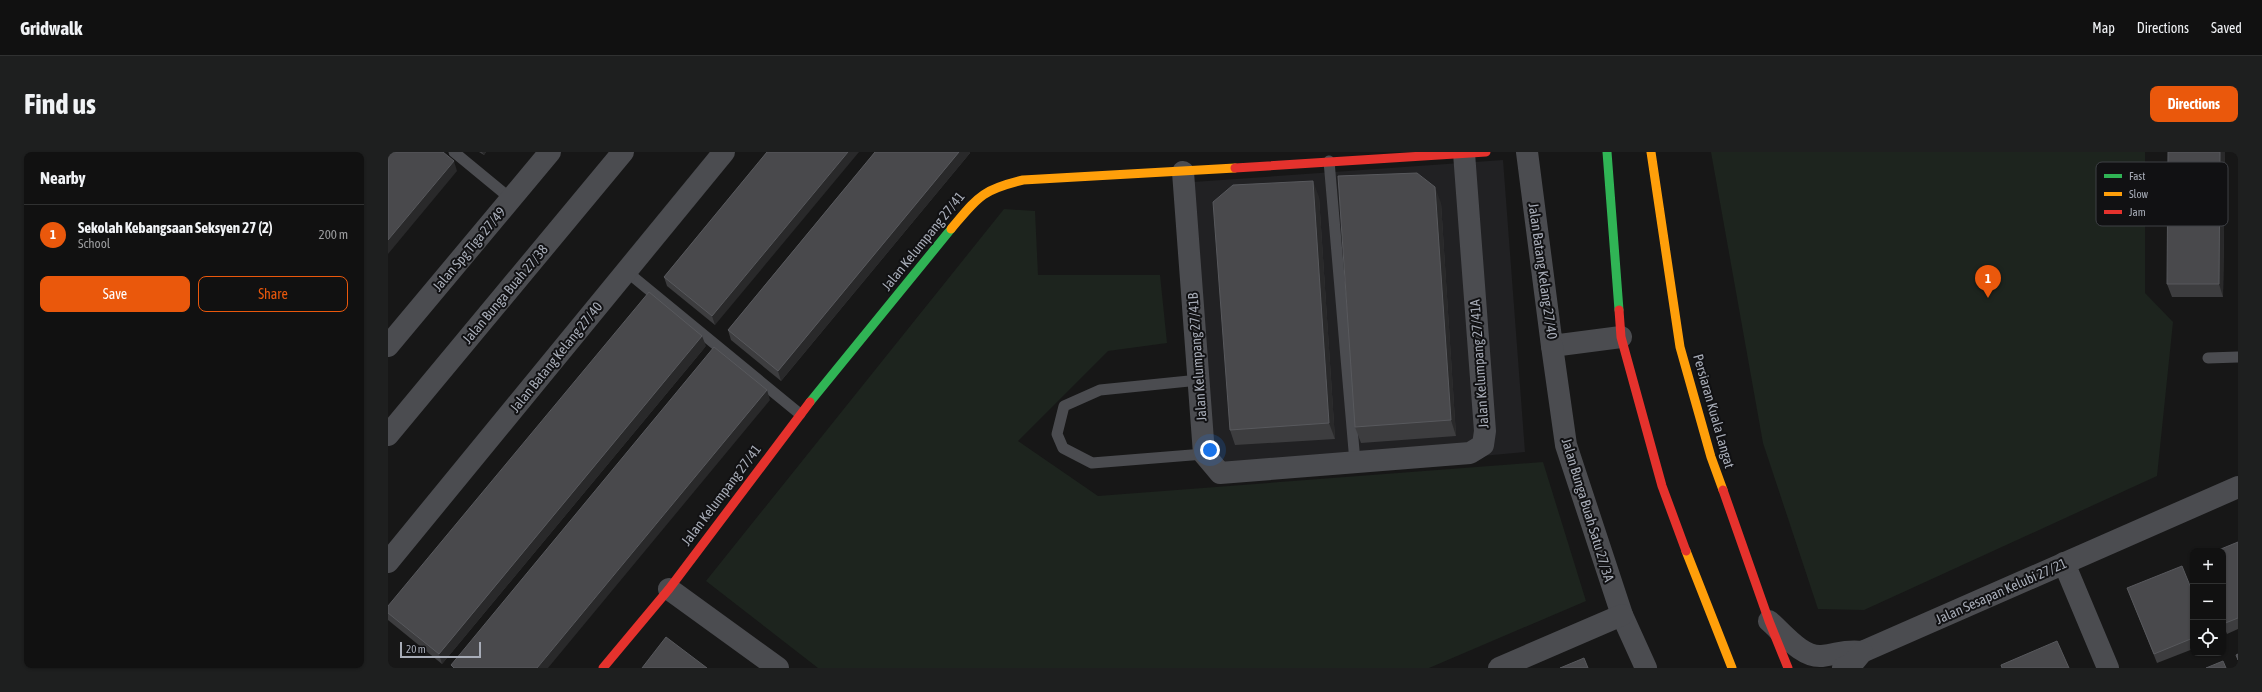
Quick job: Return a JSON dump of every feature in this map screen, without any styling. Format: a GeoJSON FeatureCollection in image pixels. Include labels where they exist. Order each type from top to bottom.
{"type":"FeatureCollection","features":[{"type":"Feature","properties":{"kind":"street","name":"Jalan Spg Tiga 27/49"},"geometry":{"type":"LineString","coordinates":[[388,346],[550,152]]}},
{"type":"Feature","properties":{"kind":"street","name":"Jalan Bunga Buah 27/38"},"geometry":{"type":"LineString","coordinates":[[388,435],[622,152]]}},
{"type":"Feature","properties":{"kind":"street","name":"Jalan Batang Kelang 27/40"},"geometry":{"type":"LineString","coordinates":[[388,562],[724,152]]}},
{"type":"Feature","properties":{"kind":"street","name":"Jalan Kelumpang 27/41"},"geometry":{"type":"LineString","coordinates":[[603,668],[669,588],[800,414],[978,197],[998,186],[1023,180],[1183,172],[1294,158],[1329,161],[1486,152]]}},
{"type":"Feature","properties":{"kind":"street","name":"Jalan Batang Kelang 27/40"},"geometry":{"type":"LineString","coordinates":[[1527,152],[1552,346],[1621,337]]}},
{"type":"Feature","properties":{"kind":"street"},"geometry":{"type":"LineString","coordinates":[[1607,152],[1621,337],[1662,486],[1701,592],[1732,668]]}},
{"type":"Feature","properties":{"kind":"street","name":"Persiaran Kuala Langat"},"geometry":{"type":"LineString","coordinates":[[1651,152],[1659,216],[1680,347],[1711,457],[1769,622],[1788,668]]}},
{"type":"Feature","properties":{"kind":"street","name":"Jalan Kelumpang 27/41A"},"geometry":{"type":"LineString","coordinates":[[1355,462],[1470,453],[1483,445],[1485,431],[1464,153]]}},
{"type":"Feature","properties":{"kind":"street","name":"Jalan Kelumpang 27/41B"},"geometry":{"type":"LineString","coordinates":[[1183,172],[1204,454]]}},
{"type":"Feature","properties":{"kind":"street","name":"Jalan Bunga Buah Satu 27/3A"},"geometry":{"type":"LineString","coordinates":[[1552,346],[1566,445],[1622,615],[1646,668]]}},
{"type":"Feature","properties":{"kind":"street"},"geometry":{"type":"LineString","coordinates":[[1204,454],[1220,473],[1355,462]]}},
{"type":"Feature","properties":{"kind":"street","name":"Jalan Sesapan Kelubi 27/21"},"geometry":{"type":"LineString","coordinates":[[1769,622],[1804,651],[1812,655],[1822,656],[1846,650],[1865,660],[2064,563],[2238,488]]}},
{"type":"Feature","properties":{"kind":"street"},"geometry":{"type":"LineString","coordinates":[[2064,563],[2108,668]]}},
{"type":"Feature","properties":{"kind":"street"},"geometry":{"type":"LineString","coordinates":[[669,588],[778,668]]}},
{"type":"Feature","properties":{"kind":"street"},"geometry":{"type":"LineString","coordinates":[[1499,668],[1622,615]]}},
{"type":"Feature","properties":{"kind":"street"},"geometry":{"type":"LineString","coordinates":[[1843,668],[1865,660]]}},
{"type":"Feature","properties":{"kind":"lane"},"geometry":{"type":"LineString","coordinates":[[454,152],[511,199]]}},
{"type":"Feature","properties":{"kind":"lane"},"geometry":{"type":"LineString","coordinates":[[1329,161],[1355,462]]}},
{"type":"Feature","properties":{"kind":"lane"},"geometry":{"type":"LineString","coordinates":[[626,271],[800,414]]}},
{"type":"Feature","properties":{"kind":"lane"},"geometry":{"type":"LineString","coordinates":[[2208,358],[2238,357]]}},
{"type":"Feature","properties":{"kind":"lane"},"geometry":{"type":"LineString","coordinates":[[1199,380],[1100,390],[1064,406],[1057,434],[1063,448],[1092,464],[1204,454]]}},
{"type":"Feature","properties":{"kind":"shaded area"},"geometry":{"type":"Polygon","coordinates":[[[1711,152],[2145,152],[2145,162],[2096,162],[2096,226],[2145,226],[2145,293],[2173,322],[2157,476],[1864,610],[1818,609],[1763,443],[1711,152]]]}},
{"type":"Feature","properties":{"kind":"shaded area"},"geometry":{"type":"Polygon","coordinates":[[[1503,160],[1525,452],[1215,481],[1193,182],[1503,160]]]}},
{"type":"Feature","properties":{"kind":"shaded area"},"geometry":{"type":"Polygon","coordinates":[[[1004,209],[1035,211],[1038,275],[1160,275],[1167,343],[1108,351],[1018,441],[1098,496],[1543,462],[1586,601],[1429,668],[818,668],[706,581],[1004,209]]]}},
{"type":"Feature","properties":{"kind":"building"},"geometry":{"type":"Polygon","coordinates":[[[388,152],[443,152],[454,161],[388,240],[388,152]]]}},
{"type":"Feature","properties":{"kind":"building"},"geometry":{"type":"Polygon","coordinates":[[[767,152],[848,152],[712,316],[664,277],[767,152]]]}},
{"type":"Feature","properties":{"kind":"building"},"geometry":{"type":"Polygon","coordinates":[[[875,152],[959,152],[778,371],[728,330],[875,152]]]}},
{"type":"Feature","properties":{"kind":"building"},"geometry":{"type":"Polygon","coordinates":[[[2168,152],[2220,152],[2220,162],[2168,162],[2168,152]]]}},
{"type":"Feature","properties":{"kind":"building"},"geometry":{"type":"Polygon","coordinates":[[[1417,173],[1435,187],[1451,420],[1355,427],[1338,176],[1417,173]]]}},
{"type":"Feature","properties":{"kind":"building"},"geometry":{"type":"Polygon","coordinates":[[[1313,181],[1329,423],[1230,430],[1213,202],[1233,185],[1313,181]]]}},
{"type":"Feature","properties":{"kind":"building"},"geometry":{"type":"Polygon","coordinates":[[[2167,226],[2219,226],[2219,284],[2167,284],[2167,226]]]}},
{"type":"Feature","properties":{"kind":"building"},"geometry":{"type":"Polygon","coordinates":[[[649,292],[702,336],[439,654],[388,613],[388,606],[649,292]]]}},
{"type":"Feature","properties":{"kind":"building"},"geometry":{"type":"Polygon","coordinates":[[[714,347],[767,390],[537,668],[454,668],[451,665],[714,347]]]}},
{"type":"Feature","properties":{"kind":"building"},"geometry":{"type":"Polygon","coordinates":[[[2238,542],[2238,618],[2226,623],[2226,548],[2223,548],[2238,542]]]}},
{"type":"Feature","properties":{"kind":"building"},"geometry":{"type":"Polygon","coordinates":[[[2182,566],[2190,586],[2190,639],[2154,654],[2127,588],[2182,566]]]}},
{"type":"Feature","properties":{"kind":"building"},"geometry":{"type":"Polygon","coordinates":[[[666,637],[707,668],[642,668],[666,637]]]}},
{"type":"Feature","properties":{"kind":"building"},"geometry":{"type":"Polygon","coordinates":[[[2057,641],[2069,668],[2002,668],[2001,665],[2057,641]]]}},
{"type":"Feature","properties":{"kind":"building"},"geometry":{"type":"Polygon","coordinates":[[[1584,658],[1588,668],[1560,668],[1584,658]]]}},
{"type":"Feature","properties":{"kind":"building"},"geometry":{"type":"Polygon","coordinates":[[[2223,661],[2226,668],[2206,668],[2223,661]]]}},
{"type":"Feature","properties":{"kind":"traffic: fast"},"geometry":{"type":"LineString","coordinates":[[1607,152],[1619,310]]}},
{"type":"Feature","properties":{"kind":"traffic: fast"},"geometry":{"type":"LineString","coordinates":[[810,402],[951,229]]}},
{"type":"Feature","properties":{"kind":"traffic: slow"},"geometry":{"type":"LineString","coordinates":[[1651,152],[1680,347],[1711,457],[1723,490]]}},
{"type":"Feature","properties":{"kind":"traffic: slow"},"geometry":{"type":"LineString","coordinates":[[951,229],[981,196],[998,187],[1023,180],[1235,168]]}},
{"type":"Feature","properties":{"kind":"traffic: slow"},"geometry":{"type":"LineString","coordinates":[[1686,551],[1732,668]]}},
{"type":"Feature","properties":{"kind":"traffic: jam"},"geometry":{"type":"LineString","coordinates":[[1235,168],[1486,152]]}},
{"type":"Feature","properties":{"kind":"traffic: jam"},"geometry":{"type":"LineString","coordinates":[[1619,310],[1621,337],[1662,486],[1686,551]]}},
{"type":"Feature","properties":{"kind":"traffic: jam"},"geometry":{"type":"LineString","coordinates":[[603,668],[669,589],[810,402]]}},
{"type":"Feature","properties":{"kind":"traffic: jam"},"geometry":{"type":"LineString","coordinates":[[1723,490],[1769,621],[1788,668]]}},
{"type":"Feature","properties":{"kind":"place","name":"Sekolah Kebangsaan Seksyen 27 (2)"},"geometry":{"type":"Point","coordinates":[1988,298]}}]}
